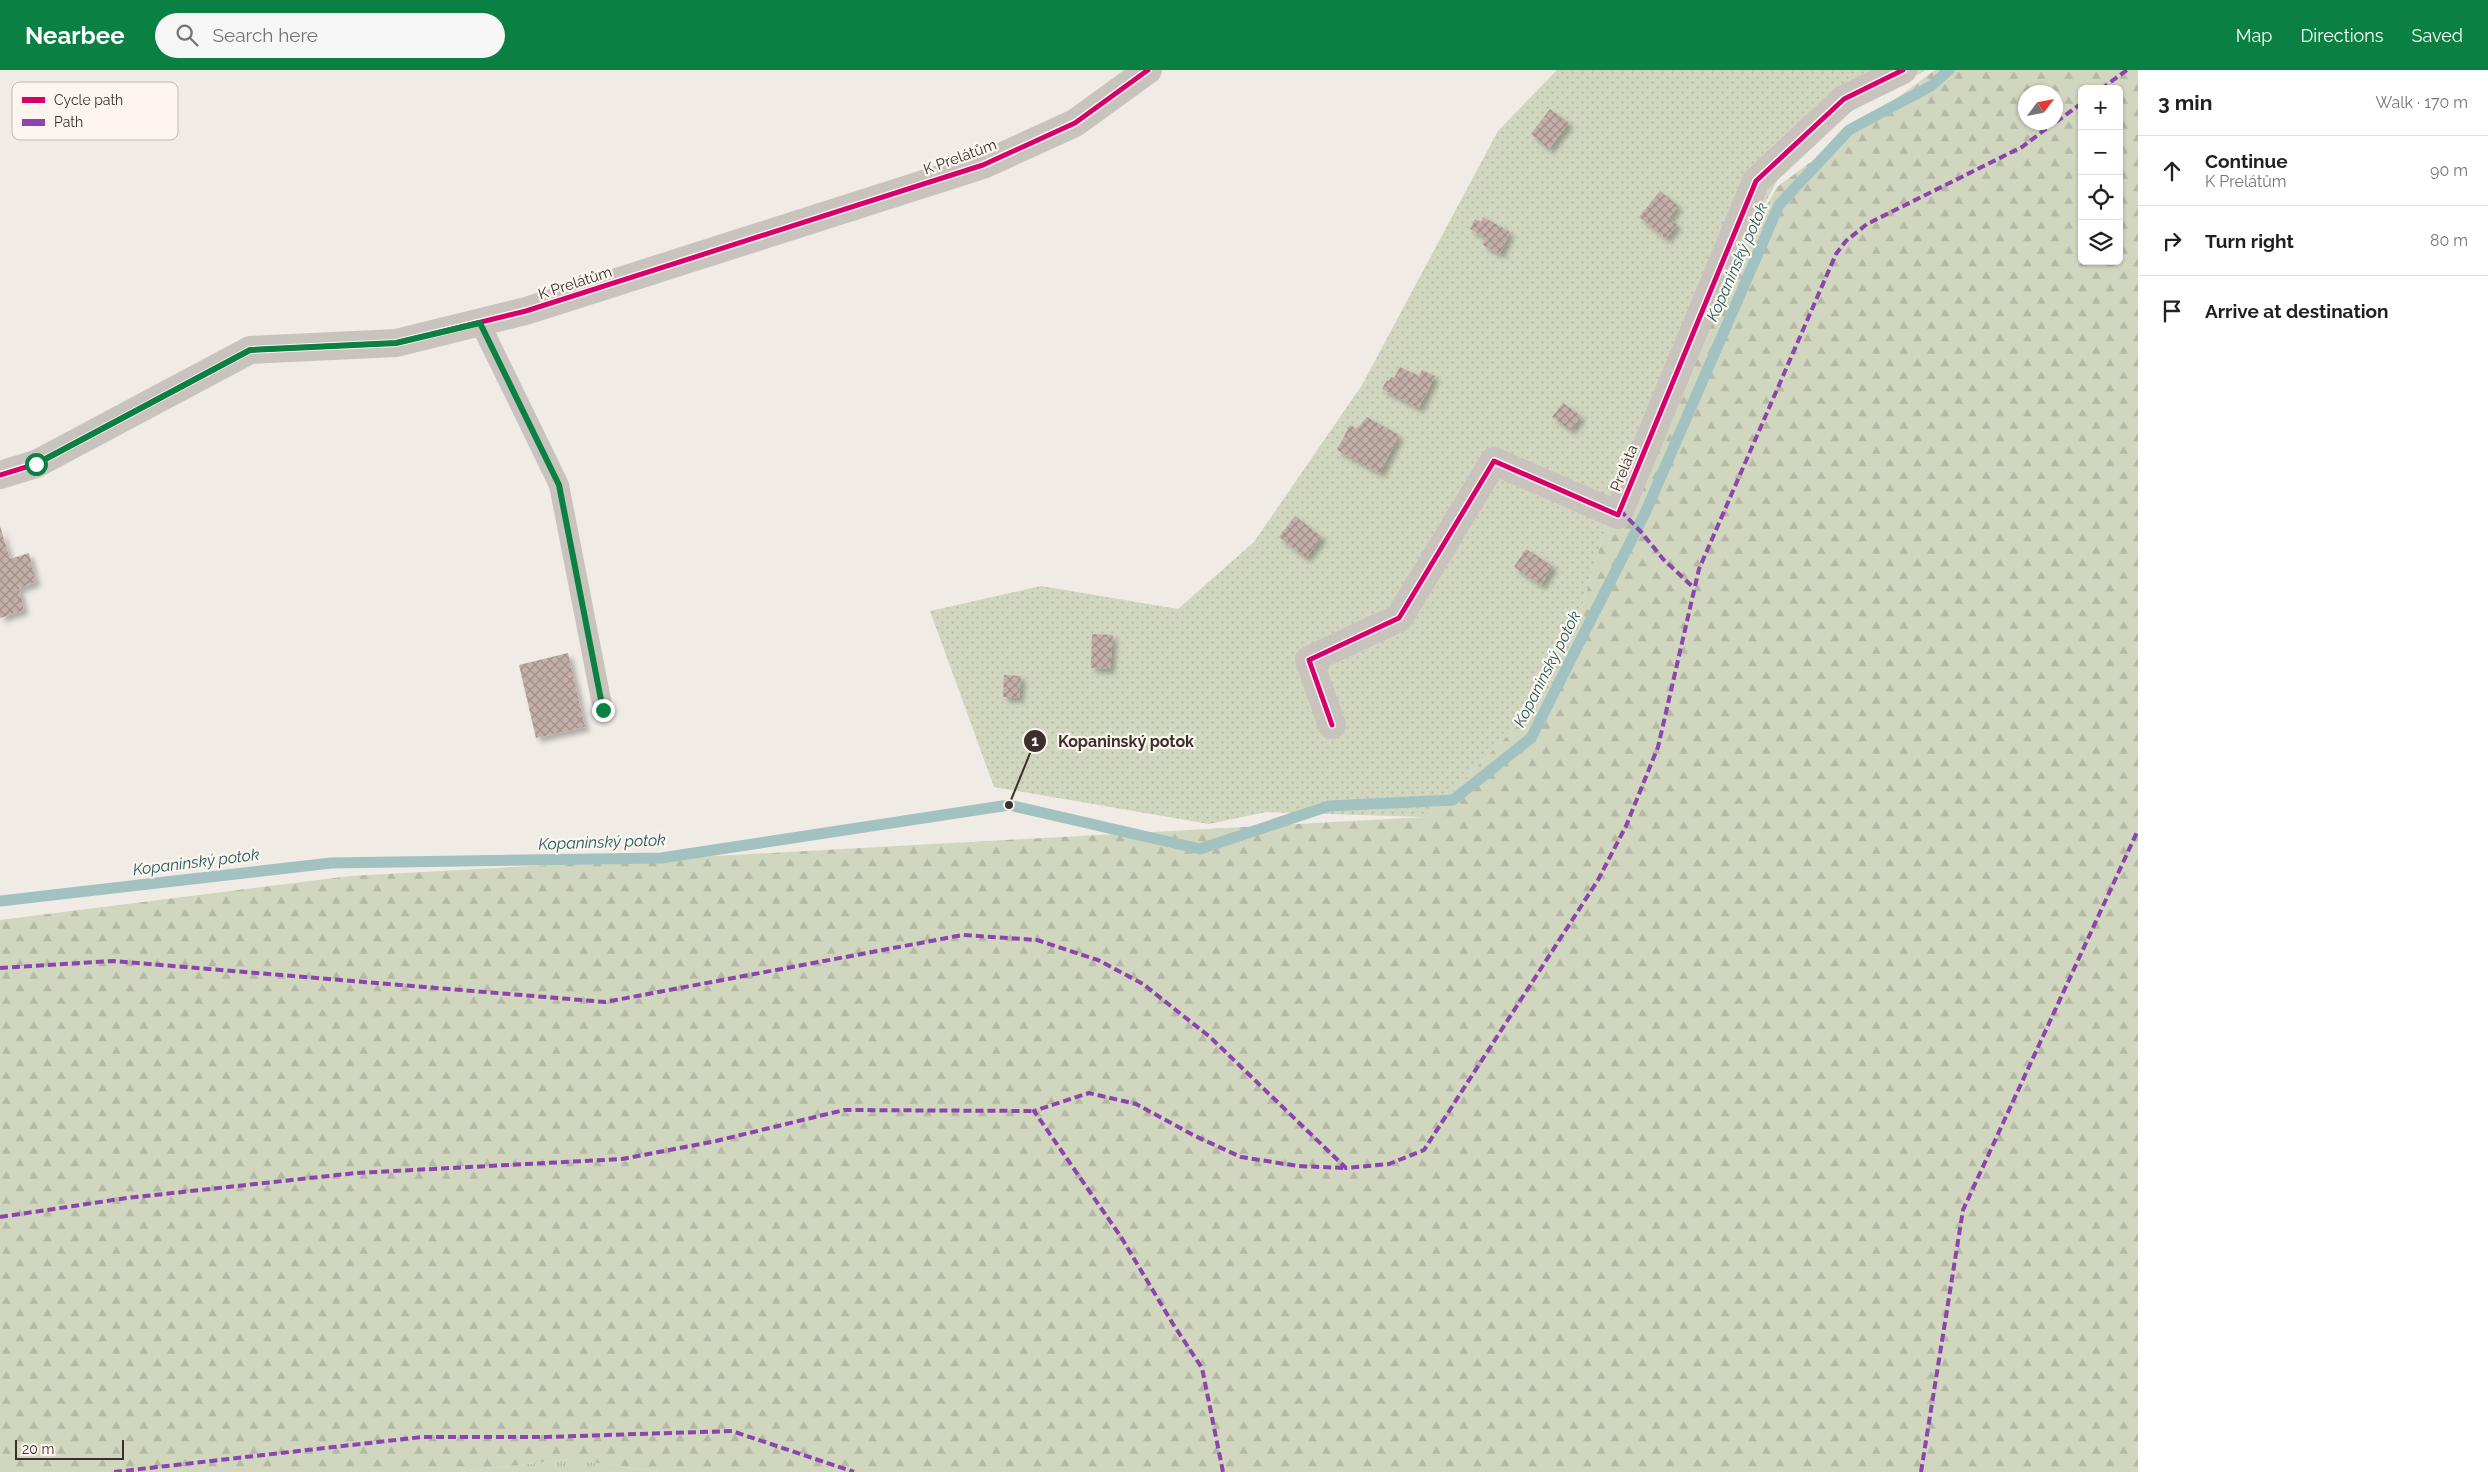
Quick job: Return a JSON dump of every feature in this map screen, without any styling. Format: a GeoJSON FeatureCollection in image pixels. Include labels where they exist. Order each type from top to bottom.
{"type":"FeatureCollection","features":[{"type":"Feature","properties":{"kind":"street","name":"K Prelátům"},"geometry":{"type":"LineString","coordinates":[[0,475],[36,464],[250,350],[396,343],[526,312],[983,164],[1075,123],[1148,70]]}},
{"type":"Feature","properties":{"kind":"street","name":"Preláta"},"geometry":{"type":"LineString","coordinates":[[1332,725],[1309,660],[1399,618],[1494,461],[1618,514],[1756,181],[1844,99],[1903,70]]}},
{"type":"Feature","properties":{"kind":"lane"},"geometry":{"type":"LineString","coordinates":[[480,323],[559,485],[603,710]]}},
{"type":"Feature","properties":{"kind":"green space"},"geometry":{"type":"Polygon","coordinates":[[[1557,70],[1926,70],[1833,121],[1783,170],[1626,459],[1559,684],[1426,817],[1266,812],[1209,824],[994,787],[930,611],[1041,586],[1178,609],[1254,542],[1362,385],[1498,131],[1557,70]]]}},
{"type":"Feature","properties":{"kind":"green space"},"geometry":{"type":"Polygon","coordinates":[[[1935,70],[2138,70],[2138,1472],[658,1472],[571,1459],[459,1472],[0,1472],[0,920],[350,876],[1426,817],[1559,684],[1626,459],[1777,187],[1935,70]]]}},
{"type":"Feature","properties":{"kind":"green space"},"geometry":{"type":"Polygon","coordinates":[[[571,1459],[658,1472],[459,1472],[571,1459]]]}},
{"type":"Feature","properties":{"kind":"building"},"geometry":{"type":"Polygon","coordinates":[[[1550,109],[1569,123],[1549,149],[1531,134],[1550,109]]]}},
{"type":"Feature","properties":{"kind":"building"},"geometry":{"type":"Polygon","coordinates":[[[1660,191],[1678,206],[1669,218],[1677,225],[1666,239],[1639,217],[1660,191]]]}},
{"type":"Feature","properties":{"kind":"building"},"geometry":{"type":"Polygon","coordinates":[[[1483,217],[1510,232],[1500,254],[1483,245],[1486,238],[1470,229],[1475,219],[1481,222],[1483,217]]]}},
{"type":"Feature","properties":{"kind":"building"},"geometry":{"type":"Polygon","coordinates":[[[1400,367],[1419,376],[1422,370],[1435,376],[1419,408],[1382,389],[1387,380],[1389,381],[1391,377],[1394,378],[1400,367]]]}},
{"type":"Feature","properties":{"kind":"building"},"geometry":{"type":"Polygon","coordinates":[[[1563,403],[1581,416],[1571,430],[1552,417],[1563,403]]]}},
{"type":"Feature","properties":{"kind":"building"},"geometry":{"type":"Polygon","coordinates":[[[1367,417],[1399,435],[1380,473],[1337,450],[1350,425],[1357,429],[1367,417]]]}},
{"type":"Feature","properties":{"kind":"building"},"geometry":{"type":"Polygon","coordinates":[[[1295,516],[1322,537],[1306,558],[1279,537],[1295,516]]]}},
{"type":"Feature","properties":{"kind":"building"},"geometry":{"type":"Polygon","coordinates":[[[0,526],[10,559],[29,553],[36,582],[19,588],[24,610],[0,618],[0,526]]]}},
{"type":"Feature","properties":{"kind":"building"},"geometry":{"type":"Polygon","coordinates":[[[1526,549],[1553,566],[1541,585],[1514,567],[1526,549]]]}},
{"type":"Feature","properties":{"kind":"building"},"geometry":{"type":"Polygon","coordinates":[[[1092,634],[1113,635],[1110,669],[1091,668],[1092,634]]]}},
{"type":"Feature","properties":{"kind":"building"},"geometry":{"type":"Polygon","coordinates":[[[568,653],[585,727],[536,738],[519,665],[568,653]]]}},
{"type":"Feature","properties":{"kind":"building"},"geometry":{"type":"Polygon","coordinates":[[[1004,675],[1021,676],[1019,698],[1003,697],[1004,675]]]}},
{"type":"Feature","properties":{"kind":"waterway","name":"Kopaninský potok"},"geometry":{"type":"LineString","coordinates":[[0,901],[331,863],[661,858],[1009,805],[1200,849],[1329,806],[1453,800],[1531,738],[1645,513],[1779,205],[1849,130],[1931,86],[1949,70]]}},
{"type":"Feature","properties":{"kind":"marked path"},"geometry":{"type":"LineString","coordinates":[[2106,85],[2127,70]]}},
{"type":"Feature","properties":{"kind":"marked path"},"geometry":{"type":"LineString","coordinates":[[2063,117],[2078,106]]}},
{"type":"Feature","properties":{"kind":"marked path"},"geometry":{"type":"LineString","coordinates":[[0,968],[113,961],[605,1002],[963,935],[1037,940],[1098,960],[1143,984],[1210,1037],[1346,1168],[1389,1164],[1424,1150],[1598,880],[1626,826],[1658,747],[1699,569],[1836,254],[1846,241],[1867,224],[2022,147],[2044,130]]}},
{"type":"Feature","properties":{"kind":"marked path"},"geometry":{"type":"LineString","coordinates":[[1620,510],[1663,559],[1694,588]]}},
{"type":"Feature","properties":{"kind":"marked path"},"geometry":{"type":"LineString","coordinates":[[1921,1472],[1963,1210],[2138,830]]}},
{"type":"Feature","properties":{"kind":"marked path"},"geometry":{"type":"LineString","coordinates":[[1223,1472],[1202,1368],[1173,1324],[1121,1237],[1034,1111],[1089,1093],[1136,1104],[1195,1136],[1241,1157],[1298,1166],[1346,1168]]}},
{"type":"Feature","properties":{"kind":"marked path"},"geometry":{"type":"LineString","coordinates":[[0,1217],[127,1198],[356,1173],[622,1159],[716,1141],[844,1110],[1034,1111]]}},
{"type":"Feature","properties":{"kind":"marked path"},"geometry":{"type":"LineString","coordinates":[[114,1472],[422,1437],[546,1437],[732,1431],[854,1472]]}},
{"type":"Feature","properties":{"kind":"cycle path"},"geometry":{"type":"LineString","coordinates":[[0,475],[36,464],[250,350],[396,343],[526,311],[983,165],[1075,123],[1148,70]]}},
{"type":"Feature","properties":{"kind":"cycle path"},"geometry":{"type":"LineString","coordinates":[[1332,725],[1309,660],[1399,618],[1494,461],[1618,515],[1756,181],[1844,99],[1903,70]]}},
{"type":"Feature","properties":{"kind":"place","name":"Kopaninský potok"},"geometry":{"type":"Point","coordinates":[1009,805]}},
{"type":"Feature","properties":{"kind":"route"},"geometry":{"type":"LineString","coordinates":[[36,464],[250,350],[396,343],[480,323],[559,485],[603,710]]}}]}
